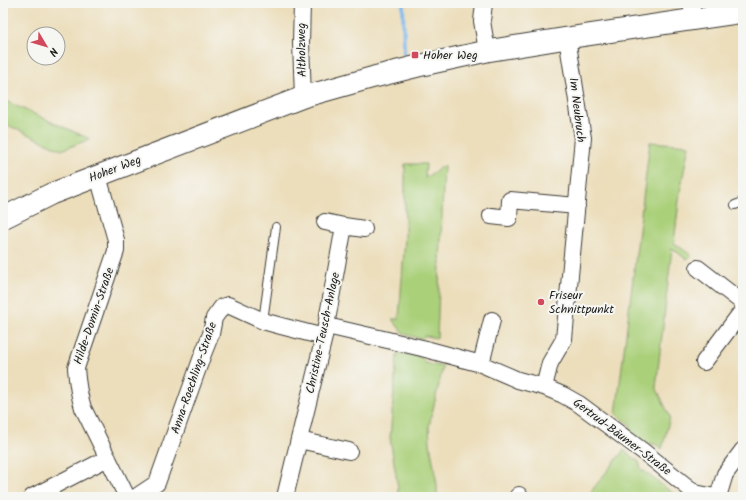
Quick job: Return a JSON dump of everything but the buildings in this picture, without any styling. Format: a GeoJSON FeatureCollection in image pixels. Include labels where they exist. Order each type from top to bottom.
{"type":"FeatureCollection","features":[{"type":"Feature","properties":{"kind":"street","name":"Altholzweg"},"geometry":{"type":"LineString","coordinates":[[302,3],[300,43],[303,96]]}},
{"type":"Feature","properties":{"kind":"street"},"geometry":{"type":"LineString","coordinates":[[484,3],[482,21],[487,51]]}},
{"type":"Feature","properties":{"kind":"street","name":"Hoher Weg"},"geometry":{"type":"LineString","coordinates":[[3,218],[51,194],[303,96],[410,68],[487,51],[567,38],[692,11],[743,12]]}},
{"type":"Feature","properties":{"kind":"street","name":"Im Neubruch"},"geometry":{"type":"LineString","coordinates":[[544,387],[550,363],[564,339],[583,138],[567,38]]}},
{"type":"Feature","properties":{"kind":"street","name":"Hilde-Domin-Straße"},"geometry":{"type":"LineString","coordinates":[[98,176],[116,240],[116,251],[76,368],[76,380],[83,408],[127,497]]}},
{"type":"Feature","properties":{"kind":"street"},"geometry":{"type":"LineString","coordinates":[[491,216],[508,218],[510,200],[577,206]]}},
{"type":"Feature","properties":{"kind":"street"},"geometry":{"type":"LineString","coordinates":[[325,222],[364,229]]}},
{"type":"Feature","properties":{"kind":"street","name":"Christine-Teusch-Anlage"},"geometry":{"type":"LineString","coordinates":[[285,497],[326,331],[344,226]]}},
{"type":"Feature","properties":{"kind":"street"},"geometry":{"type":"LineString","coordinates":[[698,268],[743,302]]}},
{"type":"Feature","properties":{"kind":"street","name":"Anna-Roechling-Straße"},"geometry":{"type":"LineString","coordinates":[[136,497],[157,483],[211,334],[214,318],[222,307],[228,305],[263,321],[280,326],[326,331]]}},
{"type":"Feature","properties":{"kind":"street"},"geometry":{"type":"LineString","coordinates":[[704,362],[743,310]]}},
{"type":"Feature","properties":{"kind":"street"},"geometry":{"type":"LineString","coordinates":[[481,364],[492,320]]}},
{"type":"Feature","properties":{"kind":"street","name":"Gertrud-Bäumer-Straße"},"geometry":{"type":"LineString","coordinates":[[326,331],[422,348],[481,364],[518,380],[544,387],[564,395],[579,404],[644,452],[695,493],[715,497]]}},
{"type":"Feature","properties":{"kind":"street"},"geometry":{"type":"LineString","coordinates":[[299,440],[349,451]]}},
{"type":"Feature","properties":{"kind":"street"},"geometry":{"type":"LineString","coordinates":[[718,497],[725,474],[743,450]]}},
{"type":"Feature","properties":{"kind":"street"},"geometry":{"type":"LineString","coordinates":[[32,497],[108,458]]}},
{"type":"Feature","properties":{"kind":"lane"},"geometry":{"type":"LineString","coordinates":[[263,321],[276,227]]}},
{"type":"Feature","properties":{"kind":"green space"},"geometry":{"type":"Polygon","coordinates":[[[3,100],[90,139],[62,150],[3,123],[3,100]]]}},
{"type":"Feature","properties":{"kind":"green space"},"geometry":{"type":"Polygon","coordinates":[[[650,142],[689,145],[680,192],[674,243],[691,255],[687,260],[672,248],[656,387],[670,417],[662,449],[655,444],[647,444],[630,431],[630,424],[616,414],[650,142]]]}},
{"type":"Feature","properties":{"kind":"green space"},"geometry":{"type":"Polygon","coordinates":[[[405,164],[426,164],[425,178],[444,165],[437,338],[425,336],[421,339],[404,334],[392,319],[399,319],[405,237],[405,164]]]}},
{"type":"Feature","properties":{"kind":"green space"},"geometry":{"type":"Polygon","coordinates":[[[400,353],[421,357],[425,363],[443,367],[429,426],[430,443],[437,485],[437,497],[397,497],[398,488],[390,438],[397,355],[400,353]]]}},
{"type":"Feature","properties":{"kind":"green space"},"geometry":{"type":"Polygon","coordinates":[[[624,450],[639,462],[641,469],[678,497],[593,497],[589,494],[624,450]]]}},
{"type":"Feature","properties":{"kind":"waterway"},"geometry":{"type":"LineString","coordinates":[[403,3],[404,54]]}},
{"type":"Feature","properties":{"kind":"place","name":"Hoher Weg"},"geometry":{"type":"Point","coordinates":[415,55]}},
{"type":"Feature","properties":{"kind":"place","name":"Friseur Schnittpunkt"},"geometry":{"type":"Point","coordinates":[541,302]}}]}
